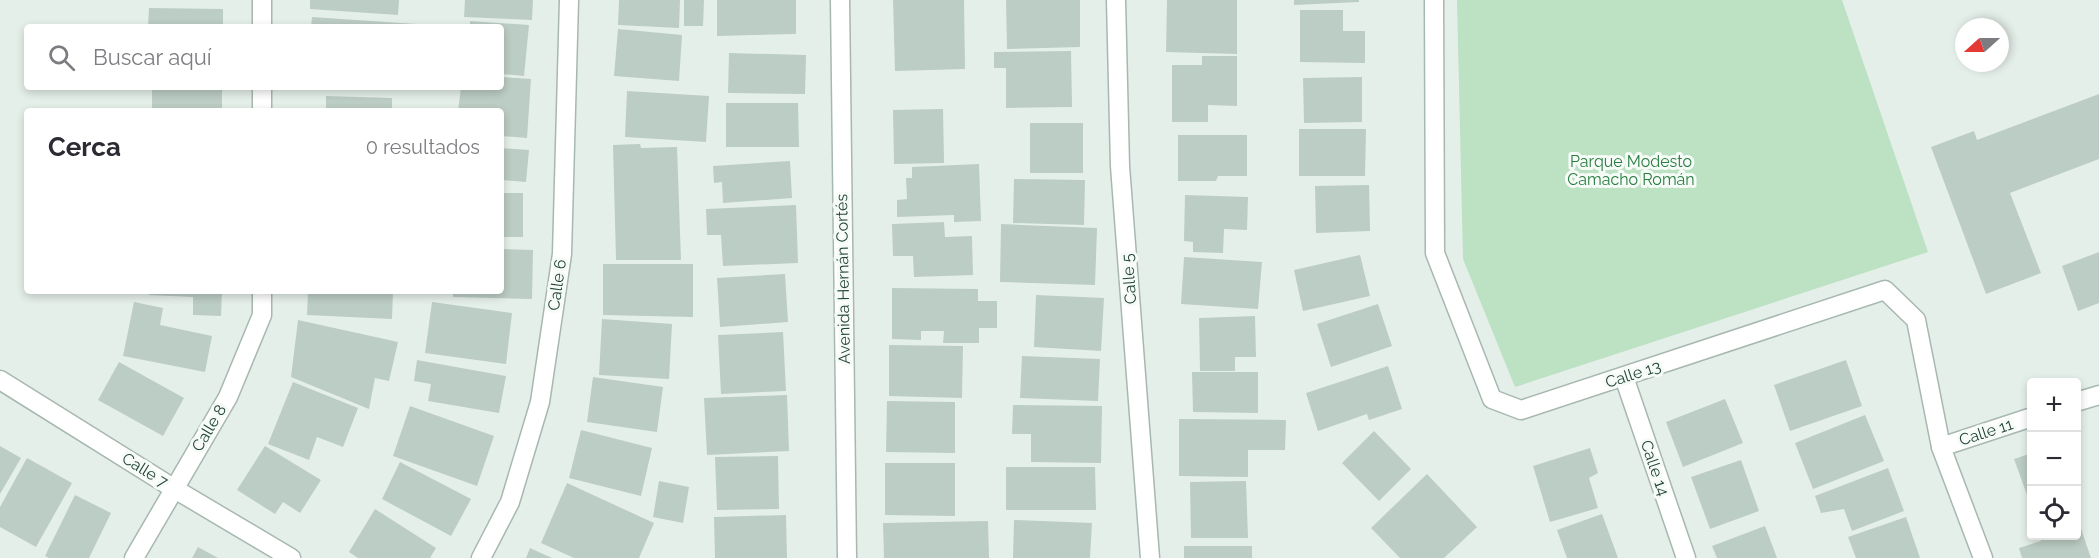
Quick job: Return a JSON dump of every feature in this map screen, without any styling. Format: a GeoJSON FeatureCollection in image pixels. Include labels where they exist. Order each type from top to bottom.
{"type":"FeatureCollection","features":[{"type":"Feature","properties":{"kind":"street"},"geometry":{"type":"LineString","coordinates":[[262,0],[262,24]]}},
{"type":"Feature","properties":{"kind":"street","name":"Calle 6"},"geometry":{"type":"LineString","coordinates":[[481,558],[510,502],[540,402],[562,254],[568,0]]}},
{"type":"Feature","properties":{"kind":"street","name":"Avenida Hernán Cortés"},"geometry":{"type":"LineString","coordinates":[[840,0],[847,558]]}},
{"type":"Feature","properties":{"kind":"street","name":"Calle 5"},"geometry":{"type":"LineString","coordinates":[[1116,0],[1120,166],[1150,558]]}},
{"type":"Feature","properties":{"kind":"street","name":"Calle 13"},"geometry":{"type":"LineString","coordinates":[[1434,0],[1435,253],[1492,399],[1521,410],[1885,290],[1916,320],[1941,447],[1983,558]]}},
{"type":"Feature","properties":{"kind":"street"},"geometry":{"type":"LineString","coordinates":[[262,90],[262,108]]}},
{"type":"Feature","properties":{"kind":"street","name":"Calle 8"},"geometry":{"type":"LineString","coordinates":[[134,558],[228,397],[262,315],[262,294]]}},
{"type":"Feature","properties":{"kind":"street","name":"Calle 14"},"geometry":{"type":"LineString","coordinates":[[1624,377],[1686,558]]}},
{"type":"Feature","properties":{"kind":"street","name":"Calle 7"},"geometry":{"type":"LineString","coordinates":[[0,380],[173,488],[291,558]]}},
{"type":"Feature","properties":{"kind":"street"},"geometry":{"type":"LineString","coordinates":[[2081,400],[2099,394]]}},
{"type":"Feature","properties":{"kind":"street","name":"Calle 11"},"geometry":{"type":"LineString","coordinates":[[1941,447],[2027,418]]}},
{"type":"Feature","properties":{"kind":"green space","name":"Parque Modesto Camacho Román"},"geometry":{"type":"Polygon","coordinates":[[[1457,0],[1842,0],[1928,252],[1515,387],[1463,259],[1457,0]]]}},
{"type":"Feature","properties":{"kind":"building"},"geometry":{"type":"Polygon","coordinates":[[[310,0],[399,0],[398,15],[310,9],[310,0]]]}},
{"type":"Feature","properties":{"kind":"building"},"geometry":{"type":"Polygon","coordinates":[[[465,0],[533,0],[532,20],[464,17],[465,0]]]}},
{"type":"Feature","properties":{"kind":"building"},"geometry":{"type":"Polygon","coordinates":[[[619,0],[680,0],[679,28],[618,25],[619,0]]]}},
{"type":"Feature","properties":{"kind":"building"},"geometry":{"type":"Polygon","coordinates":[[[684,0],[704,0],[703,26],[684,26],[684,0]]]}},
{"type":"Feature","properties":{"kind":"building"},"geometry":{"type":"Polygon","coordinates":[[[717,0],[796,0],[796,34],[717,36],[717,0]]]}},
{"type":"Feature","properties":{"kind":"building"},"geometry":{"type":"Polygon","coordinates":[[[893,0],[964,0],[965,69],[895,71],[893,0]]]}},
{"type":"Feature","properties":{"kind":"building"},"geometry":{"type":"Polygon","coordinates":[[[1006,0],[1080,0],[1080,47],[1007,49],[1006,0]]]}},
{"type":"Feature","properties":{"kind":"building"},"geometry":{"type":"Polygon","coordinates":[[[1167,0],[1237,0],[1237,54],[1166,52],[1167,0]]]}},
{"type":"Feature","properties":{"kind":"building"},"geometry":{"type":"Polygon","coordinates":[[[1294,0],[1359,0],[1359,2],[1294,5],[1294,0]]]}},
{"type":"Feature","properties":{"kind":"building"},"geometry":{"type":"Polygon","coordinates":[[[149,8],[223,9],[223,24],[148,24],[149,8]]]}},
{"type":"Feature","properties":{"kind":"building"},"geometry":{"type":"Polygon","coordinates":[[[1300,10],[1343,10],[1343,31],[1365,31],[1365,63],[1300,62],[1300,10]]]}},
{"type":"Feature","properties":{"kind":"building"},"geometry":{"type":"Polygon","coordinates":[[[312,17],[416,24],[311,24],[312,17]]]}},
{"type":"Feature","properties":{"kind":"building"},"geometry":{"type":"Polygon","coordinates":[[[470,21],[529,25],[524,76],[504,74],[504,24],[470,24],[470,21]]]}},
{"type":"Feature","properties":{"kind":"building"},"geometry":{"type":"Polygon","coordinates":[[[618,29],[682,35],[679,81],[614,76],[618,29]]]}},
{"type":"Feature","properties":{"kind":"building"},"geometry":{"type":"Polygon","coordinates":[[[1071,51],[1072,107],[1006,108],[1006,68],[994,68],[994,52],[1071,51]]]}},
{"type":"Feature","properties":{"kind":"building"},"geometry":{"type":"Polygon","coordinates":[[[729,53],[806,55],[805,94],[728,93],[729,53]]]}},
{"type":"Feature","properties":{"kind":"building"},"geometry":{"type":"Polygon","coordinates":[[[1202,56],[1237,56],[1237,106],[1208,105],[1208,122],[1172,122],[1172,65],[1202,65],[1202,56]]]}},
{"type":"Feature","properties":{"kind":"building"},"geometry":{"type":"Polygon","coordinates":[[[504,77],[531,79],[527,138],[504,136],[504,108],[458,108],[461,90],[504,90],[504,77]]]}},
{"type":"Feature","properties":{"kind":"building"},"geometry":{"type":"Polygon","coordinates":[[[1362,77],[1362,122],[1304,123],[1303,78],[1362,77]]]}},
{"type":"Feature","properties":{"kind":"building"},"geometry":{"type":"Polygon","coordinates":[[[152,90],[222,90],[222,108],[152,108],[152,90]]]}},
{"type":"Feature","properties":{"kind":"building"},"geometry":{"type":"Polygon","coordinates":[[[627,91],[709,96],[706,142],[625,137],[627,91]]]}},
{"type":"Feature","properties":{"kind":"building"},"geometry":{"type":"Polygon","coordinates":[[[2099,94],[2099,159],[2010,193],[2041,273],[1986,294],[1931,147],[1974,131],[1977,140],[2099,94]]]}},
{"type":"Feature","properties":{"kind":"building"},"geometry":{"type":"Polygon","coordinates":[[[326,96],[392,98],[392,108],[326,108],[326,96]]]}},
{"type":"Feature","properties":{"kind":"building"},"geometry":{"type":"Polygon","coordinates":[[[726,103],[798,103],[799,147],[726,147],[726,103]]]}},
{"type":"Feature","properties":{"kind":"building"},"geometry":{"type":"Polygon","coordinates":[[[943,109],[944,163],[894,164],[893,110],[943,109]]]}},
{"type":"Feature","properties":{"kind":"building"},"geometry":{"type":"Polygon","coordinates":[[[1030,123],[1083,123],[1083,173],[1030,173],[1030,123]]]}},
{"type":"Feature","properties":{"kind":"building"},"geometry":{"type":"Polygon","coordinates":[[[1299,129],[1366,129],[1365,176],[1299,176],[1299,129]]]}},
{"type":"Feature","properties":{"kind":"building"},"geometry":{"type":"Polygon","coordinates":[[[1178,135],[1247,135],[1247,176],[1218,176],[1216,181],[1178,181],[1178,135]]]}},
{"type":"Feature","properties":{"kind":"building"},"geometry":{"type":"Polygon","coordinates":[[[640,144],[641,148],[677,147],[681,260],[616,260],[613,145],[640,144]]]}},
{"type":"Feature","properties":{"kind":"building"},"geometry":{"type":"Polygon","coordinates":[[[504,148],[529,150],[526,182],[504,180],[504,148]]]}},
{"type":"Feature","properties":{"kind":"building"},"geometry":{"type":"Polygon","coordinates":[[[790,161],[792,198],[723,203],[722,182],[714,183],[713,166],[790,161]]]}},
{"type":"Feature","properties":{"kind":"building"},"geometry":{"type":"Polygon","coordinates":[[[979,164],[981,221],[954,222],[954,215],[897,217],[897,200],[907,199],[906,178],[912,178],[912,167],[979,164]]]}},
{"type":"Feature","properties":{"kind":"building"},"geometry":{"type":"Polygon","coordinates":[[[1014,179],[1085,180],[1084,225],[1013,223],[1014,179]]]}},
{"type":"Feature","properties":{"kind":"building"},"geometry":{"type":"Polygon","coordinates":[[[1369,185],[1370,231],[1316,233],[1315,186],[1369,185]]]}},
{"type":"Feature","properties":{"kind":"building"},"geometry":{"type":"Polygon","coordinates":[[[504,193],[523,193],[523,237],[504,237],[504,193]]]}},
{"type":"Feature","properties":{"kind":"building"},"geometry":{"type":"Polygon","coordinates":[[[1185,195],[1248,197],[1247,230],[1224,229],[1223,253],[1193,252],[1193,242],[1184,241],[1185,195]]]}},
{"type":"Feature","properties":{"kind":"building"},"geometry":{"type":"Polygon","coordinates":[[[796,205],[798,263],[723,266],[721,235],[707,235],[706,209],[796,205]]]}},
{"type":"Feature","properties":{"kind":"building"},"geometry":{"type":"Polygon","coordinates":[[[944,222],[945,237],[972,236],[973,275],[914,277],[913,256],[893,256],[892,224],[944,222]]]}},
{"type":"Feature","properties":{"kind":"building"},"geometry":{"type":"Polygon","coordinates":[[[1001,224],[1097,228],[1095,285],[1000,282],[1001,224]]]}},
{"type":"Feature","properties":{"kind":"building"},"geometry":{"type":"Polygon","coordinates":[[[504,249],[533,250],[532,299],[453,297],[453,294],[504,294],[504,249]]]}},
{"type":"Feature","properties":{"kind":"building"},"geometry":{"type":"Polygon","coordinates":[[[2099,252],[2099,303],[2078,311],[2062,266],[2099,252]]]}},
{"type":"Feature","properties":{"kind":"building"},"geometry":{"type":"Polygon","coordinates":[[[1360,255],[1370,296],[1303,311],[1294,270],[1360,255]]]}},
{"type":"Feature","properties":{"kind":"building"},"geometry":{"type":"Polygon","coordinates":[[[1184,257],[1262,262],[1258,309],[1181,304],[1184,257]]]}},
{"type":"Feature","properties":{"kind":"building"},"geometry":{"type":"Polygon","coordinates":[[[603,264],[693,264],[693,317],[603,315],[603,264]]]}},
{"type":"Feature","properties":{"kind":"building"},"geometry":{"type":"Polygon","coordinates":[[[785,274],[788,322],[720,327],[717,278],[785,274]]]}},
{"type":"Feature","properties":{"kind":"building"},"geometry":{"type":"Polygon","coordinates":[[[892,288],[978,289],[978,301],[997,301],[997,328],[979,328],[979,343],[943,343],[944,331],[921,331],[921,340],[892,339],[892,288]]]}},
{"type":"Feature","properties":{"kind":"building"},"geometry":{"type":"Polygon","coordinates":[[[222,294],[221,316],[193,315],[193,297],[149,295],[222,294]]]}},
{"type":"Feature","properties":{"kind":"building"},"geometry":{"type":"Polygon","coordinates":[[[308,294],[393,294],[392,319],[307,315],[308,294]]]}},
{"type":"Feature","properties":{"kind":"building"},"geometry":{"type":"Polygon","coordinates":[[[1036,295],[1104,298],[1101,351],[1034,347],[1036,295]]]}},
{"type":"Feature","properties":{"kind":"building"},"geometry":{"type":"Polygon","coordinates":[[[134,302],[163,308],[160,325],[212,336],[205,372],[123,356],[134,302]]]}},
{"type":"Feature","properties":{"kind":"building"},"geometry":{"type":"Polygon","coordinates":[[[432,302],[512,313],[506,364],[425,353],[432,302]]]}},
{"type":"Feature","properties":{"kind":"building"},"geometry":{"type":"Polygon","coordinates":[[[1378,304],[1392,346],[1331,367],[1317,324],[1378,304]]]}},
{"type":"Feature","properties":{"kind":"building"},"geometry":{"type":"Polygon","coordinates":[[[1255,316],[1256,357],[1235,357],[1235,371],[1200,371],[1199,318],[1255,316]]]}},
{"type":"Feature","properties":{"kind":"building"},"geometry":{"type":"Polygon","coordinates":[[[602,319],[672,324],[669,379],[599,375],[602,319]]]}},
{"type":"Feature","properties":{"kind":"building"},"geometry":{"type":"Polygon","coordinates":[[[298,320],[398,342],[389,381],[375,378],[369,409],[291,377],[298,320]]]}},
{"type":"Feature","properties":{"kind":"building"},"geometry":{"type":"Polygon","coordinates":[[[783,332],[786,391],[721,394],[718,335],[783,332]]]}},
{"type":"Feature","properties":{"kind":"building"},"geometry":{"type":"Polygon","coordinates":[[[889,345],[963,346],[962,398],[889,396],[889,345]]]}},
{"type":"Feature","properties":{"kind":"building"},"geometry":{"type":"Polygon","coordinates":[[[1022,356],[1100,359],[1098,401],[1020,398],[1022,356]]]}},
{"type":"Feature","properties":{"kind":"building"},"geometry":{"type":"Polygon","coordinates":[[[417,360],[506,376],[499,413],[428,401],[431,384],[414,381],[417,360]]]}},
{"type":"Feature","properties":{"kind":"building"},"geometry":{"type":"Polygon","coordinates":[[[1846,360],[1862,406],[1790,431],[1774,385],[1846,360]]]}},
{"type":"Feature","properties":{"kind":"building"},"geometry":{"type":"Polygon","coordinates":[[[119,362],[184,398],[163,436],[98,400],[119,362]]]}},
{"type":"Feature","properties":{"kind":"building"},"geometry":{"type":"Polygon","coordinates":[[[1388,366],[1402,409],[1369,420],[1367,414],[1318,431],[1306,393],[1388,366]]]}},
{"type":"Feature","properties":{"kind":"building"},"geometry":{"type":"Polygon","coordinates":[[[1192,372],[1258,372],[1258,413],[1193,412],[1192,372]]]}},
{"type":"Feature","properties":{"kind":"building"},"geometry":{"type":"Polygon","coordinates":[[[593,377],[663,387],[657,432],[587,422],[593,377]]]}},
{"type":"Feature","properties":{"kind":"building"},"geometry":{"type":"Polygon","coordinates":[[[293,382],[358,408],[343,447],[317,437],[309,460],[268,444],[293,382]]]}},
{"type":"Feature","properties":{"kind":"building"},"geometry":{"type":"Polygon","coordinates":[[[787,395],[789,451],[707,455],[704,398],[787,395]]]}},
{"type":"Feature","properties":{"kind":"building"},"geometry":{"type":"Polygon","coordinates":[[[1725,399],[1743,443],[1683,467],[1666,422],[1725,399]]]}},
{"type":"Feature","properties":{"kind":"building"},"geometry":{"type":"Polygon","coordinates":[[[887,401],[955,402],[955,453],[886,452],[887,401]]]}},
{"type":"Feature","properties":{"kind":"building"},"geometry":{"type":"Polygon","coordinates":[[[1013,405],[1102,406],[1101,463],[1031,462],[1031,434],[1012,434],[1013,405]]]}},
{"type":"Feature","properties":{"kind":"building"},"geometry":{"type":"Polygon","coordinates":[[[410,406],[494,436],[477,486],[393,456],[410,406]]]}},
{"type":"Feature","properties":{"kind":"building"},"geometry":{"type":"Polygon","coordinates":[[[1865,415],[1884,461],[1813,489],[1795,443],[1865,415]]]}},
{"type":"Feature","properties":{"kind":"building"},"geometry":{"type":"Polygon","coordinates":[[[1179,419],[1286,420],[1285,450],[1248,450],[1248,477],[1179,476],[1179,419]]]}},
{"type":"Feature","properties":{"kind":"building"},"geometry":{"type":"Polygon","coordinates":[[[581,430],[652,448],[641,496],[569,478],[581,430]]]}},
{"type":"Feature","properties":{"kind":"building"},"geometry":{"type":"Polygon","coordinates":[[[1374,431],[1411,469],[1379,501],[1342,463],[1374,431]]]}},
{"type":"Feature","properties":{"kind":"building"},"geometry":{"type":"Polygon","coordinates":[[[0,446],[21,458],[0,494],[0,446]]]}},
{"type":"Feature","properties":{"kind":"building"},"geometry":{"type":"Polygon","coordinates":[[[265,446],[321,480],[300,513],[283,502],[275,514],[237,490],[265,446]]]}},
{"type":"Feature","properties":{"kind":"building"},"geometry":{"type":"Polygon","coordinates":[[[1590,448],[1598,473],[1589,478],[1598,508],[1550,522],[1533,466],[1590,448]]]}},
{"type":"Feature","properties":{"kind":"building"},"geometry":{"type":"Polygon","coordinates":[[[2027,455],[2027,495],[2014,459],[2027,455]]]}},
{"type":"Feature","properties":{"kind":"building"},"geometry":{"type":"Polygon","coordinates":[[[778,456],[779,509],[717,510],[715,457],[778,456]]]}},
{"type":"Feature","properties":{"kind":"building"},"geometry":{"type":"Polygon","coordinates":[[[27,458],[72,483],[36,547],[0,527],[0,507],[27,458]]]}},
{"type":"Feature","properties":{"kind":"building"},"geometry":{"type":"Polygon","coordinates":[[[1741,460],[1759,511],[1710,529],[1691,477],[1741,460]]]}},
{"type":"Feature","properties":{"kind":"building"},"geometry":{"type":"Polygon","coordinates":[[[400,462],[471,499],[451,536],[382,499],[400,462]]]}},
{"type":"Feature","properties":{"kind":"building"},"geometry":{"type":"Polygon","coordinates":[[[885,463],[955,463],[955,516],[885,515],[885,463]]]}},
{"type":"Feature","properties":{"kind":"building"},"geometry":{"type":"Polygon","coordinates":[[[1006,467],[1095,467],[1096,510],[1006,510],[1006,467]]]}},
{"type":"Feature","properties":{"kind":"building"},"geometry":{"type":"Polygon","coordinates":[[[1888,468],[1904,511],[1852,531],[1844,509],[1821,513],[1815,496],[1888,468]]]}},
{"type":"Feature","properties":{"kind":"building"},"geometry":{"type":"Polygon","coordinates":[[[1427,474],[1477,527],[1444,558],[1400,558],[1371,528],[1427,474]]]}},
{"type":"Feature","properties":{"kind":"building"},"geometry":{"type":"Polygon","coordinates":[[[659,481],[689,487],[683,523],[653,517],[659,481]]]}},
{"type":"Feature","properties":{"kind":"building"},"geometry":{"type":"Polygon","coordinates":[[[1246,481],[1248,538],[1191,538],[1190,482],[1246,481]]]}},
{"type":"Feature","properties":{"kind":"building"},"geometry":{"type":"Polygon","coordinates":[[[567,483],[654,523],[639,558],[574,558],[541,543],[567,483]]]}},
{"type":"Feature","properties":{"kind":"building"},"geometry":{"type":"Polygon","coordinates":[[[75,495],[111,513],[89,558],[49,558],[45,556],[75,495]]]}},
{"type":"Feature","properties":{"kind":"building"},"geometry":{"type":"Polygon","coordinates":[[[375,509],[436,548],[430,558],[358,558],[349,552],[375,509]]]}},
{"type":"Feature","properties":{"kind":"building"},"geometry":{"type":"Polygon","coordinates":[[[1602,514],[1618,558],[1567,558],[1557,530],[1602,514]]]}},
{"type":"Feature","properties":{"kind":"building"},"geometry":{"type":"Polygon","coordinates":[[[786,515],[787,558],[715,558],[714,517],[786,515]]]}},
{"type":"Feature","properties":{"kind":"building"},"geometry":{"type":"Polygon","coordinates":[[[1906,517],[1920,558],[1856,558],[1848,537],[1906,517]]]}},
{"type":"Feature","properties":{"kind":"building"},"geometry":{"type":"Polygon","coordinates":[[[1014,520],[1092,523],[1090,558],[1013,558],[1014,520]]]}},
{"type":"Feature","properties":{"kind":"building"},"geometry":{"type":"Polygon","coordinates":[[[988,521],[989,558],[884,558],[883,523],[988,521]]]}},
{"type":"Feature","properties":{"kind":"building"},"geometry":{"type":"Polygon","coordinates":[[[1765,526],[1777,558],[1717,558],[1712,546],[1765,526]]]}},
{"type":"Feature","properties":{"kind":"building"},"geometry":{"type":"Polygon","coordinates":[[[2081,529],[2091,558],[2022,558],[2019,548],[2041,541],[2081,540],[2081,529]]]}},
{"type":"Feature","properties":{"kind":"building"},"geometry":{"type":"Polygon","coordinates":[[[1184,546],[1252,546],[1252,558],[1184,558],[1184,546]]]}},
{"type":"Feature","properties":{"kind":"building"},"geometry":{"type":"Polygon","coordinates":[[[198,547],[218,558],[192,558],[198,547]]]}},
{"type":"Feature","properties":{"kind":"building"},"geometry":{"type":"Polygon","coordinates":[[[530,548],[552,558],[526,558],[530,548]]]}}]}
